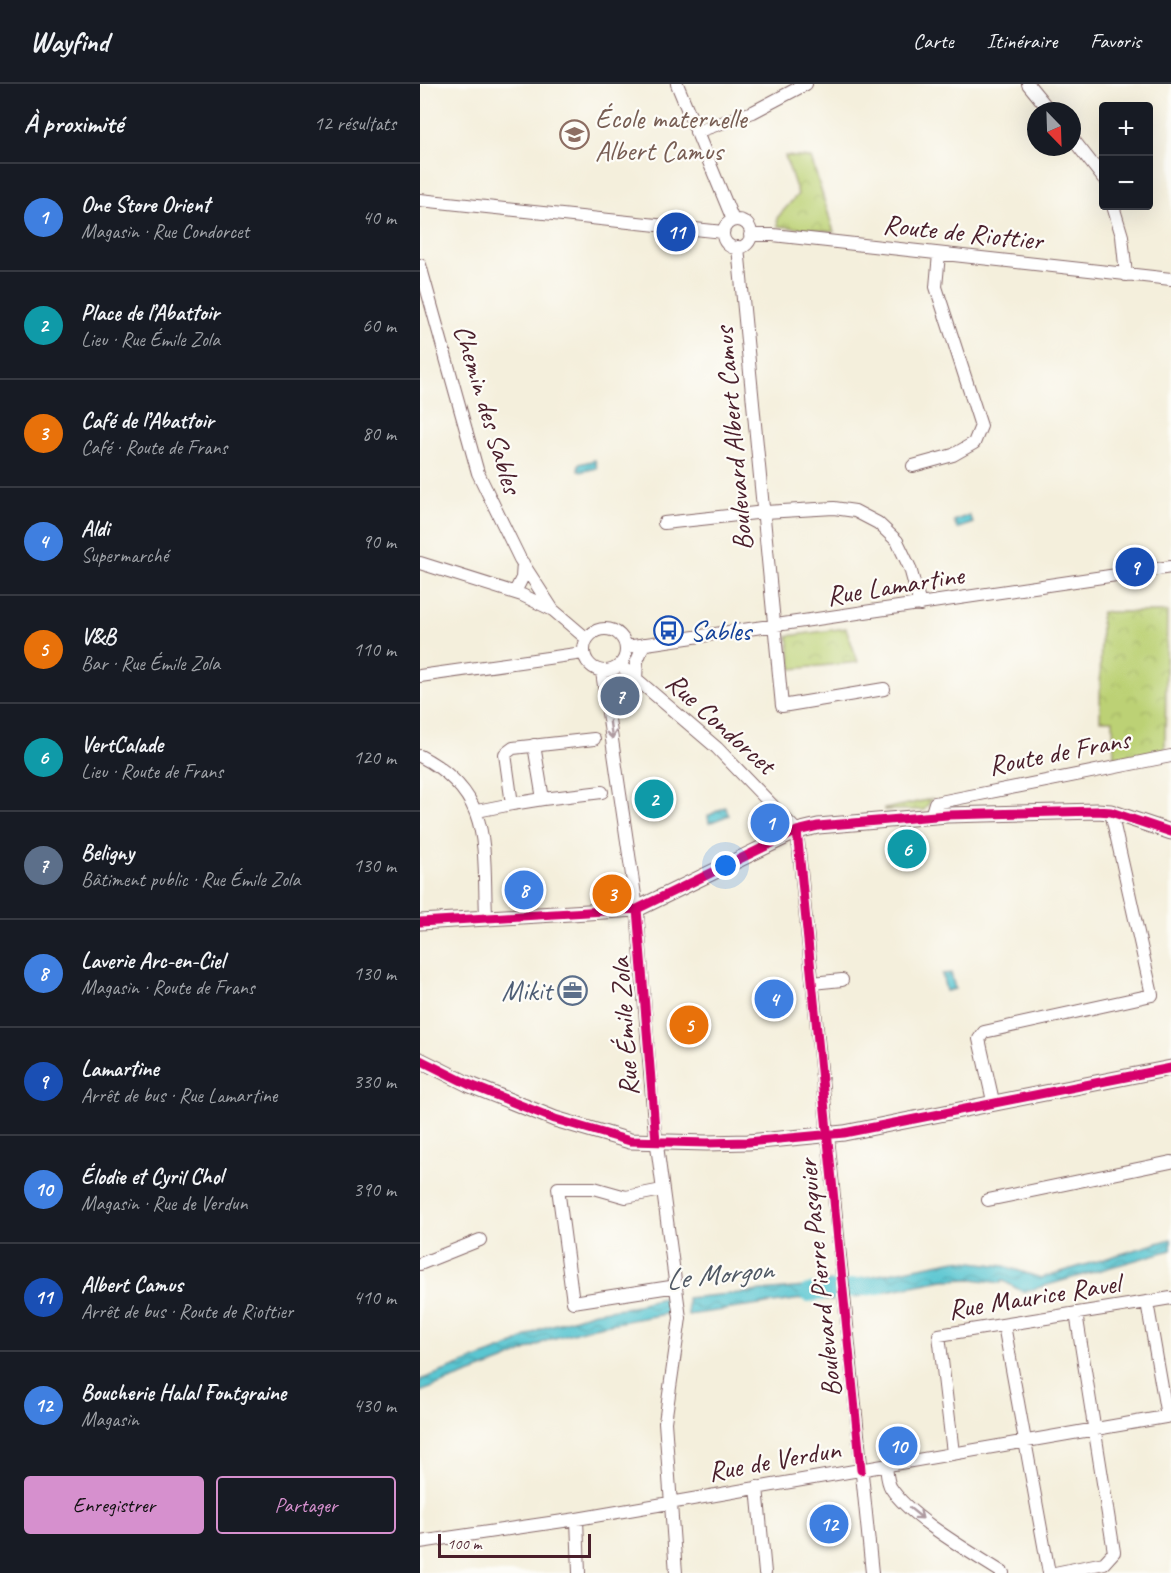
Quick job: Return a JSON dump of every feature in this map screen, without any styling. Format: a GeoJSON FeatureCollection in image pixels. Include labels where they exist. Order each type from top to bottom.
{"type":"FeatureCollection","features":[{"type":"Feature","properties":{"kind":"street"},"geometry":{"type":"LineString","coordinates":[[677,84],[732,220]]}},
{"type":"Feature","properties":{"kind":"street"},"geometry":{"type":"LineString","coordinates":[[696,132],[753,112],[806,84]]}},
{"type":"Feature","properties":{"kind":"street"},"geometry":{"type":"LineString","coordinates":[[1028,84],[1043,102]]}},
{"type":"Feature","properties":{"kind":"street"},"geometry":{"type":"LineString","coordinates":[[1081,150],[1099,173]]}},
{"type":"Feature","properties":{"kind":"street"},"geometry":{"type":"LineString","coordinates":[[420,200],[723,232]]}},
{"type":"Feature","properties":{"kind":"street"},"geometry":{"type":"LineString","coordinates":[[1114,210],[1122,236],[1126,275]]}},
{"type":"Feature","properties":{"kind":"street"},"geometry":{"type":"LineString","coordinates":[[732,220],[746,223],[750,235],[746,243],[738,247],[727,243],[723,232],[732,220]]}},
{"type":"Feature","properties":{"kind":"street","name":"Route de Riottier"},"geometry":{"type":"LineString","coordinates":[[750,235],[773,235],[1171,279]]}},
{"type":"Feature","properties":{"kind":"street","name":"Boulevard Albert Camus"},"geometry":{"type":"LineString","coordinates":[[738,247],[782,706],[884,689]]}},
{"type":"Feature","properties":{"kind":"street"},"geometry":{"type":"LineString","coordinates":[[913,466],[953,455],[974,443],[981,426],[936,287],[939,254]]}},
{"type":"Feature","properties":{"kind":"street","name":"Chemin des Sables"},"geometry":{"type":"LineString","coordinates":[[420,265],[478,473],[526,567],[553,610]]}},
{"type":"Feature","properties":{"kind":"street"},"geometry":{"type":"LineString","coordinates":[[664,523],[765,512],[834,508],[855,511],[878,523],[897,541],[910,568],[920,605]]}},
{"type":"Feature","properties":{"kind":"street"},"geometry":{"type":"LineString","coordinates":[[420,563],[515,592],[553,610],[586,639]]}},
{"type":"Feature","properties":{"kind":"street"},"geometry":{"type":"LineString","coordinates":[[515,592],[526,567]]}},
{"type":"Feature","properties":{"kind":"street","name":"Rue Lamartine"},"geometry":{"type":"LineString","coordinates":[[626,646],[774,627],[1171,567]]}},
{"type":"Feature","properties":{"kind":"street"},"geometry":{"type":"LineString","coordinates":[[605,628],[619,634],[626,646],[626,653],[620,665],[602,672],[592,668],[584,653],[586,639],[591,633],[605,628]]}},
{"type":"Feature","properties":{"kind":"street","name":"Rue Condorcet"},"geometry":{"type":"LineString","coordinates":[[636,679],[637,661],[645,644]]}},
{"type":"Feature","properties":{"kind":"street"},"geometry":{"type":"LineString","coordinates":[[420,676],[584,653]]}},
{"type":"Feature","properties":{"kind":"street","name":"Rue Condorcet"},"geometry":{"type":"LineString","coordinates":[[620,665],[679,713],[717,748],[796,831]]}},
{"type":"Feature","properties":{"kind":"street","name":"Rue Émile Zola"},"geometry":{"type":"LineString","coordinates":[[602,672],[637,909],[656,1141],[680,1318],[665,1422],[673,1502],[676,1573]]}},
{"type":"Feature","properties":{"kind":"street"},"geometry":{"type":"LineString","coordinates":[[512,804],[505,754],[513,748],[594,738]]}},
{"type":"Feature","properties":{"kind":"street"},"geometry":{"type":"LineString","coordinates":[[534,746],[543,799]]}},
{"type":"Feature","properties":{"kind":"street"},"geometry":{"type":"LineString","coordinates":[[420,756],[448,772],[463,787],[477,811],[482,829],[486,917]]}},
{"type":"Feature","properties":{"kind":"street","name":"Route de Frans"},"geometry":{"type":"LineString","coordinates":[[931,816],[935,803],[1171,756]]}},
{"type":"Feature","properties":{"kind":"street"},"geometry":{"type":"LineString","coordinates":[[477,811],[543,799],[602,792]]}},
{"type":"Feature","properties":{"kind":"street","name":"Route de Frans"},"geometry":{"type":"LineString","coordinates":[[950,815],[957,798]]}},
{"type":"Feature","properties":{"kind":"street"},"geometry":{"type":"LineString","coordinates":[[993,1101],[980,1039],[984,1032],[1152,995],[1111,812]]}},
{"type":"Feature","properties":{"kind":"street"},"geometry":{"type":"LineString","coordinates":[[420,922],[637,909],[796,831],[818,825],[950,815],[1111,812],[1171,832]]}},
{"type":"Feature","properties":{"kind":"street","name":"Boulevard Pierre Pasquier"},"geometry":{"type":"LineString","coordinates":[[796,831],[872,1573]]}},
{"type":"Feature","properties":{"kind":"street"},"geometry":{"type":"LineString","coordinates":[[812,983],[842,980]]}},
{"type":"Feature","properties":{"kind":"street"},"geometry":{"type":"LineString","coordinates":[[420,1060],[555,1119],[630,1141],[748,1142],[827,1135],[1171,1068]]}},
{"type":"Feature","properties":{"kind":"street"},"geometry":{"type":"LineString","coordinates":[[988,1200],[1171,1162]]}},
{"type":"Feature","properties":{"kind":"street"},"geometry":{"type":"LineString","coordinates":[[662,1190],[626,1197],[594,1188],[558,1188],[573,1302],[677,1288]]}},
{"type":"Feature","properties":{"kind":"street"},"geometry":{"type":"LineString","coordinates":[[420,1264],[480,1240]]}},
{"type":"Feature","properties":{"kind":"street","name":"Rue Maurice Ravel"},"geometry":{"type":"LineString","coordinates":[[953,1453],[939,1335],[1171,1298]]}},
{"type":"Feature","properties":{"kind":"street","name":"Rue Maurice Ravel"},"geometry":{"type":"LineString","coordinates":[[1147,1302],[1169,1416]]}},
{"type":"Feature","properties":{"kind":"street"},"geometry":{"type":"LineString","coordinates":[[1055,1573],[1104,1563],[1114,1552],[1076,1313]]}},
{"type":"Feature","properties":{"kind":"street"},"geometry":{"type":"LineString","coordinates":[[1004,1325],[1049,1573]]}},
{"type":"Feature","properties":{"kind":"street","name":"Rue de Verdun"},"geometry":{"type":"LineString","coordinates":[[420,1542],[576,1519],[1169,1416]]}},
{"type":"Feature","properties":{"kind":"street"},"geometry":{"type":"LineString","coordinates":[[886,1466],[890,1486],[898,1498],[936,1528],[1003,1573]]}},
{"type":"Feature","properties":{"kind":"street"},"geometry":{"type":"LineString","coordinates":[[757,1487],[765,1573]]}},
{"type":"Feature","properties":{"kind":"street"},"geometry":{"type":"LineString","coordinates":[[576,1519],[579,1573]]}},
{"type":"Feature","properties":{"kind":"green space"},"geometry":{"type":"Polygon","coordinates":[[[785,156],[811,158],[834,232],[778,226],[777,218],[798,194],[785,156]]]}},
{"type":"Feature","properties":{"kind":"green space"},"geometry":{"type":"Polygon","coordinates":[[[1101,612],[1167,612],[1165,749],[1114,760],[1113,720],[1100,720],[1101,612]]]}},
{"type":"Feature","properties":{"kind":"green space"},"geometry":{"type":"Polygon","coordinates":[[[846,628],[858,662],[792,669],[788,636],[846,628]]]}},
{"type":"Feature","properties":{"kind":"green space"},"geometry":{"type":"Polygon","coordinates":[[[932,799],[924,810],[884,810],[884,809],[932,799]]]}},
{"type":"Feature","properties":{"kind":"water"},"geometry":{"type":"Polygon","coordinates":[[[595,460],[597,468],[581,472],[578,470],[579,464],[595,460]]]}},
{"type":"Feature","properties":{"kind":"water"},"geometry":{"type":"Polygon","coordinates":[[[969,515],[973,523],[957,529],[954,521],[969,515]]]}},
{"type":"Feature","properties":{"kind":"water"},"geometry":{"type":"Polygon","coordinates":[[[725,807],[729,815],[709,823],[708,816],[725,807]]]}},
{"type":"Feature","properties":{"kind":"water"},"geometry":{"type":"Polygon","coordinates":[[[951,973],[955,989],[946,991],[942,974],[951,973]]]}},
{"type":"Feature","properties":{"kind":"water"},"geometry":{"type":"Polygon","coordinates":[[[1171,1239],[1171,1250],[1023,1292],[1002,1280],[1001,1283],[973,1279],[943,1280],[855,1297],[853,1280],[956,1260],[1004,1266],[1041,1278],[1171,1239]]]}},
{"type":"Feature","properties":{"kind":"water"},"geometry":{"type":"Polygon","coordinates":[[[831,1281],[833,1301],[809,1298],[688,1315],[687,1298],[826,1285],[826,1282],[831,1281]]]}},
{"type":"Feature","properties":{"kind":"water"},"geometry":{"type":"Polygon","coordinates":[[[671,1296],[674,1314],[593,1327],[548,1340],[506,1360],[420,1392],[420,1380],[510,1346],[543,1328],[595,1312],[637,1306],[671,1296]]]}},
{"type":"Feature","properties":{"kind":"waterway","name":"Le Morgon"},"geometry":{"type":"LineString","coordinates":[[808,1293],[879,1285]]}},
{"type":"Feature","properties":{"kind":"cycle path"},"geometry":{"type":"LineString","coordinates":[[420,922],[637,909],[797,831],[818,826],[947,815],[1097,811],[1111,812],[1171,832]]}},
{"type":"Feature","properties":{"kind":"cycle path"},"geometry":{"type":"LineString","coordinates":[[797,831],[861,1470]]}},
{"type":"Feature","properties":{"kind":"cycle path"},"geometry":{"type":"LineString","coordinates":[[637,909],[656,1141]]}},
{"type":"Feature","properties":{"kind":"cycle path"},"geometry":{"type":"LineString","coordinates":[[420,1060],[468,1084],[555,1119],[630,1141],[707,1143],[748,1142],[844,1133],[1171,1068]]}},
{"type":"Feature","properties":{"kind":"place","name":"École maternelle Albert Camus"},"geometry":{"type":"Point","coordinates":[574,134]}},
{"type":"Feature","properties":{"kind":"place","name":"Albert Camus"},"geometry":{"type":"Point","coordinates":[676,232]}},
{"type":"Feature","properties":{"kind":"place","name":"Lamartine"},"geometry":{"type":"Point","coordinates":[1135,567]}},
{"type":"Feature","properties":{"kind":"place","name":"Sables"},"geometry":{"type":"Point","coordinates":[669,630]}},
{"type":"Feature","properties":{"kind":"place","name":"Beligny"},"geometry":{"type":"Point","coordinates":[620,696]}},
{"type":"Feature","properties":{"kind":"place","name":"Place de l’Abattoir"},"geometry":{"type":"Point","coordinates":[654,799]}},
{"type":"Feature","properties":{"kind":"place","name":"One Store Orient"},"geometry":{"type":"Point","coordinates":[770,823]}},
{"type":"Feature","properties":{"kind":"place","name":"VertCalade"},"geometry":{"type":"Point","coordinates":[907,849]}},
{"type":"Feature","properties":{"kind":"place","name":"Laverie Arc-en-Ciel"},"geometry":{"type":"Point","coordinates":[524,890]}},
{"type":"Feature","properties":{"kind":"place","name":"Café de l’Abattoir"},"geometry":{"type":"Point","coordinates":[612,894]}},
{"type":"Feature","properties":{"kind":"place","name":"Mikit"},"geometry":{"type":"Point","coordinates":[573,990]}},
{"type":"Feature","properties":{"kind":"place","name":"Aldi"},"geometry":{"type":"Point","coordinates":[774,999]}},
{"type":"Feature","properties":{"kind":"place","name":"V&B"},"geometry":{"type":"Point","coordinates":[689,1025]}},
{"type":"Feature","properties":{"kind":"place","name":"Élodie et Cyril Chol"},"geometry":{"type":"Point","coordinates":[898,1446]}},
{"type":"Feature","properties":{"kind":"place","name":"Boucherie Halal Fontgraine"},"geometry":{"type":"Point","coordinates":[829,1524]}}]}
